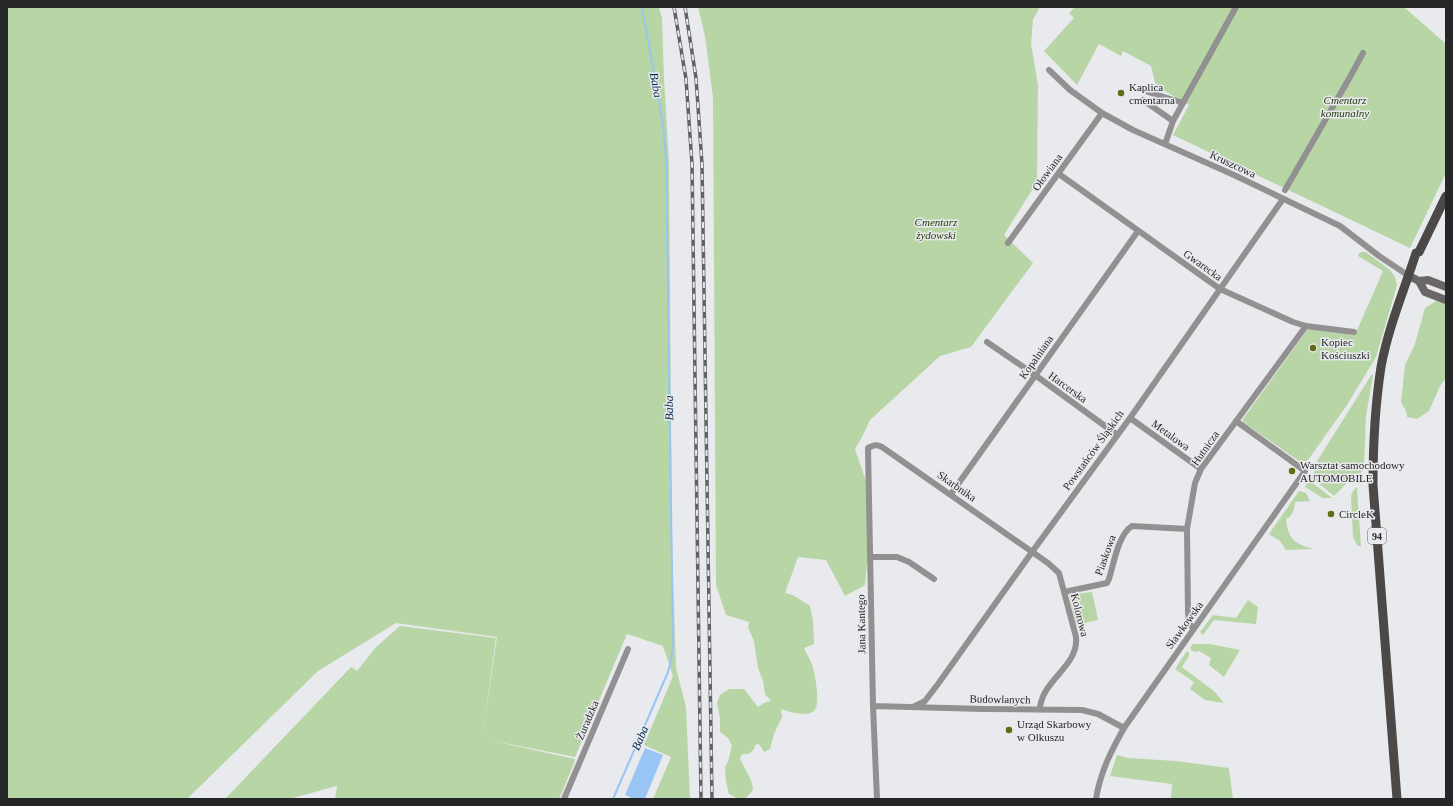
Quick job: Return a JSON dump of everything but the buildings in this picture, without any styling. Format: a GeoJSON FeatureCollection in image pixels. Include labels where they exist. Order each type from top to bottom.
{"type":"FeatureCollection","features":[{"type":"Feature","properties":{"kind":"main road","name":"94"},"geometry":{"type":"LineString","coordinates":[[1397,799],[1373,485],[1373,444],[1382,366],[1399,302],[1416,254],[1446,196]]}},
{"type":"Feature","properties":{"kind":"street"},"geometry":{"type":"LineString","coordinates":[[1165,144],[1173,121],[1236,7]]}},
{"type":"Feature","properties":{"kind":"street"},"geometry":{"type":"LineString","coordinates":[[1285,190],[1363,53]]}},
{"type":"Feature","properties":{"kind":"street","name":"Kruszcowa"},"geometry":{"type":"LineString","coordinates":[[1049,70],[1070,90],[1102,113],[1133,130],[1283,199],[1346,230],[1379,256],[1409,276]]}},
{"type":"Feature","properties":{"kind":"street"},"geometry":{"type":"LineString","coordinates":[[1145,91],[1183,103]]}},
{"type":"Feature","properties":{"kind":"street"},"geometry":{"type":"LineString","coordinates":[[1143,100],[1173,121]]}},
{"type":"Feature","properties":{"kind":"street","name":"Ołowiana"},"geometry":{"type":"LineString","coordinates":[[1008,242],[1102,113]]}},
{"type":"Feature","properties":{"kind":"street","name":"Gwarecka"},"geometry":{"type":"LineString","coordinates":[[1058,174],[1220,289],[1293,322],[1306,326],[1354,332]]}},
{"type":"Feature","properties":{"kind":"street","name":"Powstańców Śląskich"},"geometry":{"type":"LineString","coordinates":[[914,707],[925,701],[931,695],[1116,434],[1130,418],[1283,199]]}},
{"type":"Feature","properties":{"kind":"street","name":"Kopalniana"},"geometry":{"type":"LineString","coordinates":[[951,494],[1138,231]]}},
{"type":"Feature","properties":{"kind":"street"},"geometry":{"type":"LineString","coordinates":[[1409,276],[1419,281],[1426,292],[1446,300]]}},
{"type":"Feature","properties":{"kind":"street"},"geometry":{"type":"LineString","coordinates":[[1419,281],[1428,280],[1446,287]]}},
{"type":"Feature","properties":{"kind":"street","name":"Hutnicza"},"geometry":{"type":"LineString","coordinates":[[1194,628],[1190,625],[1188,613],[1187,529],[1195,483],[1201,469],[1306,326]]}},
{"type":"Feature","properties":{"kind":"street","name":"Harcerska"},"geometry":{"type":"LineString","coordinates":[[987,342],[1116,434]]}},
{"type":"Feature","properties":{"kind":"street","name":"Metalowa"},"geometry":{"type":"LineString","coordinates":[[1130,418],[1201,469]]}},
{"type":"Feature","properties":{"kind":"street","name":"Sławkowska"},"geometry":{"type":"LineString","coordinates":[[1096,799],[1104,767],[1111,750],[1124,728],[1305,471],[1236,421]]}},
{"type":"Feature","properties":{"kind":"street","name":"Skarbnika"},"geometry":{"type":"LineString","coordinates":[[868,448],[877,444],[882,447],[1032,552]]}},
{"type":"Feature","properties":{"kind":"street","name":"Jana Kantego"},"geometry":{"type":"LineString","coordinates":[[868,448],[873,706],[877,799]]}},
{"type":"Feature","properties":{"kind":"street","name":"Piaskowa"},"geometry":{"type":"LineString","coordinates":[[1064,592],[1107,583],[1110,579],[1122,537],[1126,530],[1132,526],[1187,529]]}},
{"type":"Feature","properties":{"kind":"street","name":"Kolorowa"},"geometry":{"type":"LineString","coordinates":[[1032,552],[1059,573],[1077,646],[1071,658],[1042,697],[1040,710]]}},
{"type":"Feature","properties":{"kind":"street"},"geometry":{"type":"LineString","coordinates":[[870,557],[897,557],[909,562],[934,579]]}},
{"type":"Feature","properties":{"kind":"street","name":"Żuradzka"},"geometry":{"type":"LineString","coordinates":[[564,799],[628,650]]}},
{"type":"Feature","properties":{"kind":"street","name":"Budowlanych"},"geometry":{"type":"LineString","coordinates":[[873,706],[1090,711],[1124,728]]}},
{"type":"Feature","properties":{"kind":"green space"},"geometry":{"type":"Polygon","coordinates":[[[7,7],[659,7],[662,18],[669,163],[672,541],[676,668],[686,707],[690,799],[653,799],[671,757],[644,745],[673,676],[663,646],[627,634],[575,757],[489,740],[575,759],[559,799],[335,799],[337,786],[289,799],[226,798],[351,667],[357,671],[376,647],[400,626],[496,638],[482,739],[497,637],[396,623],[318,671],[187,799],[7,799],[7,7]]]}},
{"type":"Feature","properties":{"kind":"green space","name":"Cmentarz żydowski"},"geometry":{"type":"Polygon","coordinates":[[[698,7],[1040,7],[1033,20],[1031,44],[1038,85],[1037,182],[1004,235],[1033,263],[971,347],[940,356],[870,420],[855,449],[866,481],[868,551],[865,585],[845,596],[826,560],[798,557],[785,593],[793,595],[810,606],[813,621],[814,644],[804,648],[814,672],[817,688],[816,708],[811,713],[807,714],[793,713],[781,709],[782,717],[774,734],[770,749],[764,752],[759,744],[755,745],[754,749],[749,754],[742,754],[740,759],[751,780],[753,789],[748,796],[742,799],[729,794],[726,782],[725,767],[728,762],[732,746],[728,738],[720,732],[720,719],[717,703],[720,695],[729,689],[744,689],[758,707],[771,701],[765,694],[763,681],[758,668],[754,641],[748,627],[749,622],[726,615],[716,585],[713,97],[705,36],[698,7]]]}},
{"type":"Feature","properties":{"kind":"green space","name":"Cmentarz komunalny"},"geometry":{"type":"Polygon","coordinates":[[[1075,7],[1404,7],[1446,44],[1446,173],[1410,248],[1173,135],[1189,105],[1156,86],[1151,66],[1123,51],[1121,56],[1099,44],[1077,85],[1044,51],[1074,18],[1069,13],[1075,7]]]}},
{"type":"Feature","properties":{"kind":"green space"},"geometry":{"type":"Polygon","coordinates":[[[1366,252],[1390,270],[1395,277],[1397,285],[1376,357],[1347,405],[1308,460],[1302,463],[1243,422],[1243,419],[1308,329],[1355,335],[1383,271],[1358,256],[1359,253],[1366,252]]]}},
{"type":"Feature","properties":{"kind":"green space"},"geometry":{"type":"Polygon","coordinates":[[[1436,301],[1446,301],[1446,378],[1440,386],[1429,411],[1417,419],[1407,417],[1406,411],[1401,402],[1405,365],[1415,344],[1425,308],[1436,301]]]}},
{"type":"Feature","properties":{"kind":"green space"},"geometry":{"type":"Polygon","coordinates":[[[1372,374],[1373,376],[1366,416],[1363,470],[1355,479],[1352,478],[1334,496],[1311,477],[1320,464],[1317,461],[1372,374]]]}},
{"type":"Feature","properties":{"kind":"green space"},"geometry":{"type":"Polygon","coordinates":[[[1309,480],[1332,498],[1323,498],[1305,487],[1309,480]]]}},
{"type":"Feature","properties":{"kind":"green space"},"geometry":{"type":"Polygon","coordinates":[[[1357,487],[1361,547],[1357,545],[1353,537],[1351,496],[1357,487]]]}},
{"type":"Feature","properties":{"kind":"green space"},"geometry":{"type":"Polygon","coordinates":[[[1299,491],[1306,493],[1310,501],[1295,502],[1293,512],[1286,519],[1287,526],[1291,536],[1297,543],[1314,549],[1286,550],[1280,541],[1269,534],[1299,491]]]}},
{"type":"Feature","properties":{"kind":"green space"},"geometry":{"type":"Polygon","coordinates":[[[1092,592],[1098,620],[1076,625],[1069,595],[1092,592]]]}},
{"type":"Feature","properties":{"kind":"green space"},"geometry":{"type":"Polygon","coordinates":[[[1248,600],[1258,607],[1256,624],[1214,620],[1203,635],[1200,632],[1213,615],[1236,618],[1248,600]]]}},
{"type":"Feature","properties":{"kind":"green space"},"geometry":{"type":"Polygon","coordinates":[[[1193,644],[1210,644],[1240,650],[1224,677],[1209,665],[1211,658],[1199,651],[1192,651],[1190,648],[1193,644]]]}},
{"type":"Feature","properties":{"kind":"green space"},"geometry":{"type":"Polygon","coordinates":[[[1187,651],[1189,656],[1182,667],[1215,692],[1224,703],[1205,700],[1190,689],[1194,682],[1175,669],[1187,651]]]}},
{"type":"Feature","properties":{"kind":"green space"},"geometry":{"type":"Polygon","coordinates":[[[1117,755],[1128,758],[1176,761],[1229,768],[1233,799],[1171,798],[1172,784],[1110,776],[1117,755]]]}},
{"type":"Feature","properties":{"kind":"water"},"geometry":{"type":"Polygon","coordinates":[[[645,748],[663,755],[645,799],[634,799],[625,795],[645,748]]]}},
{"type":"Feature","properties":{"kind":"waterway","name":"Baba"},"geometry":{"type":"LineString","coordinates":[[613,799],[668,672],[673,643],[666,159],[663,123],[642,7]]}},
{"type":"Feature","properties":{"kind":"railway"},"geometry":{"type":"LineString","coordinates":[[674,7],[686,79],[692,164],[701,799]]}},
{"type":"Feature","properties":{"kind":"railway"},"geometry":{"type":"LineString","coordinates":[[685,7],[696,78],[702,164],[712,799]]}},
{"type":"Feature","properties":{"kind":"place","name":"Kaplica cmentarna"},"geometry":{"type":"Point","coordinates":[1121,93]}},
{"type":"Feature","properties":{"kind":"place","name":"Kopiec Kościuszki"},"geometry":{"type":"Point","coordinates":[1313,348]}},
{"type":"Feature","properties":{"kind":"place","name":"Warsztat samochodowy AUTOMOBILE"},"geometry":{"type":"Point","coordinates":[1292,471]}},
{"type":"Feature","properties":{"kind":"place","name":"CircleK"},"geometry":{"type":"Point","coordinates":[1331,514]}},
{"type":"Feature","properties":{"kind":"place","name":"Urząd Skarbowy w Olkuszu"},"geometry":{"type":"Point","coordinates":[1009,730]}}]}
